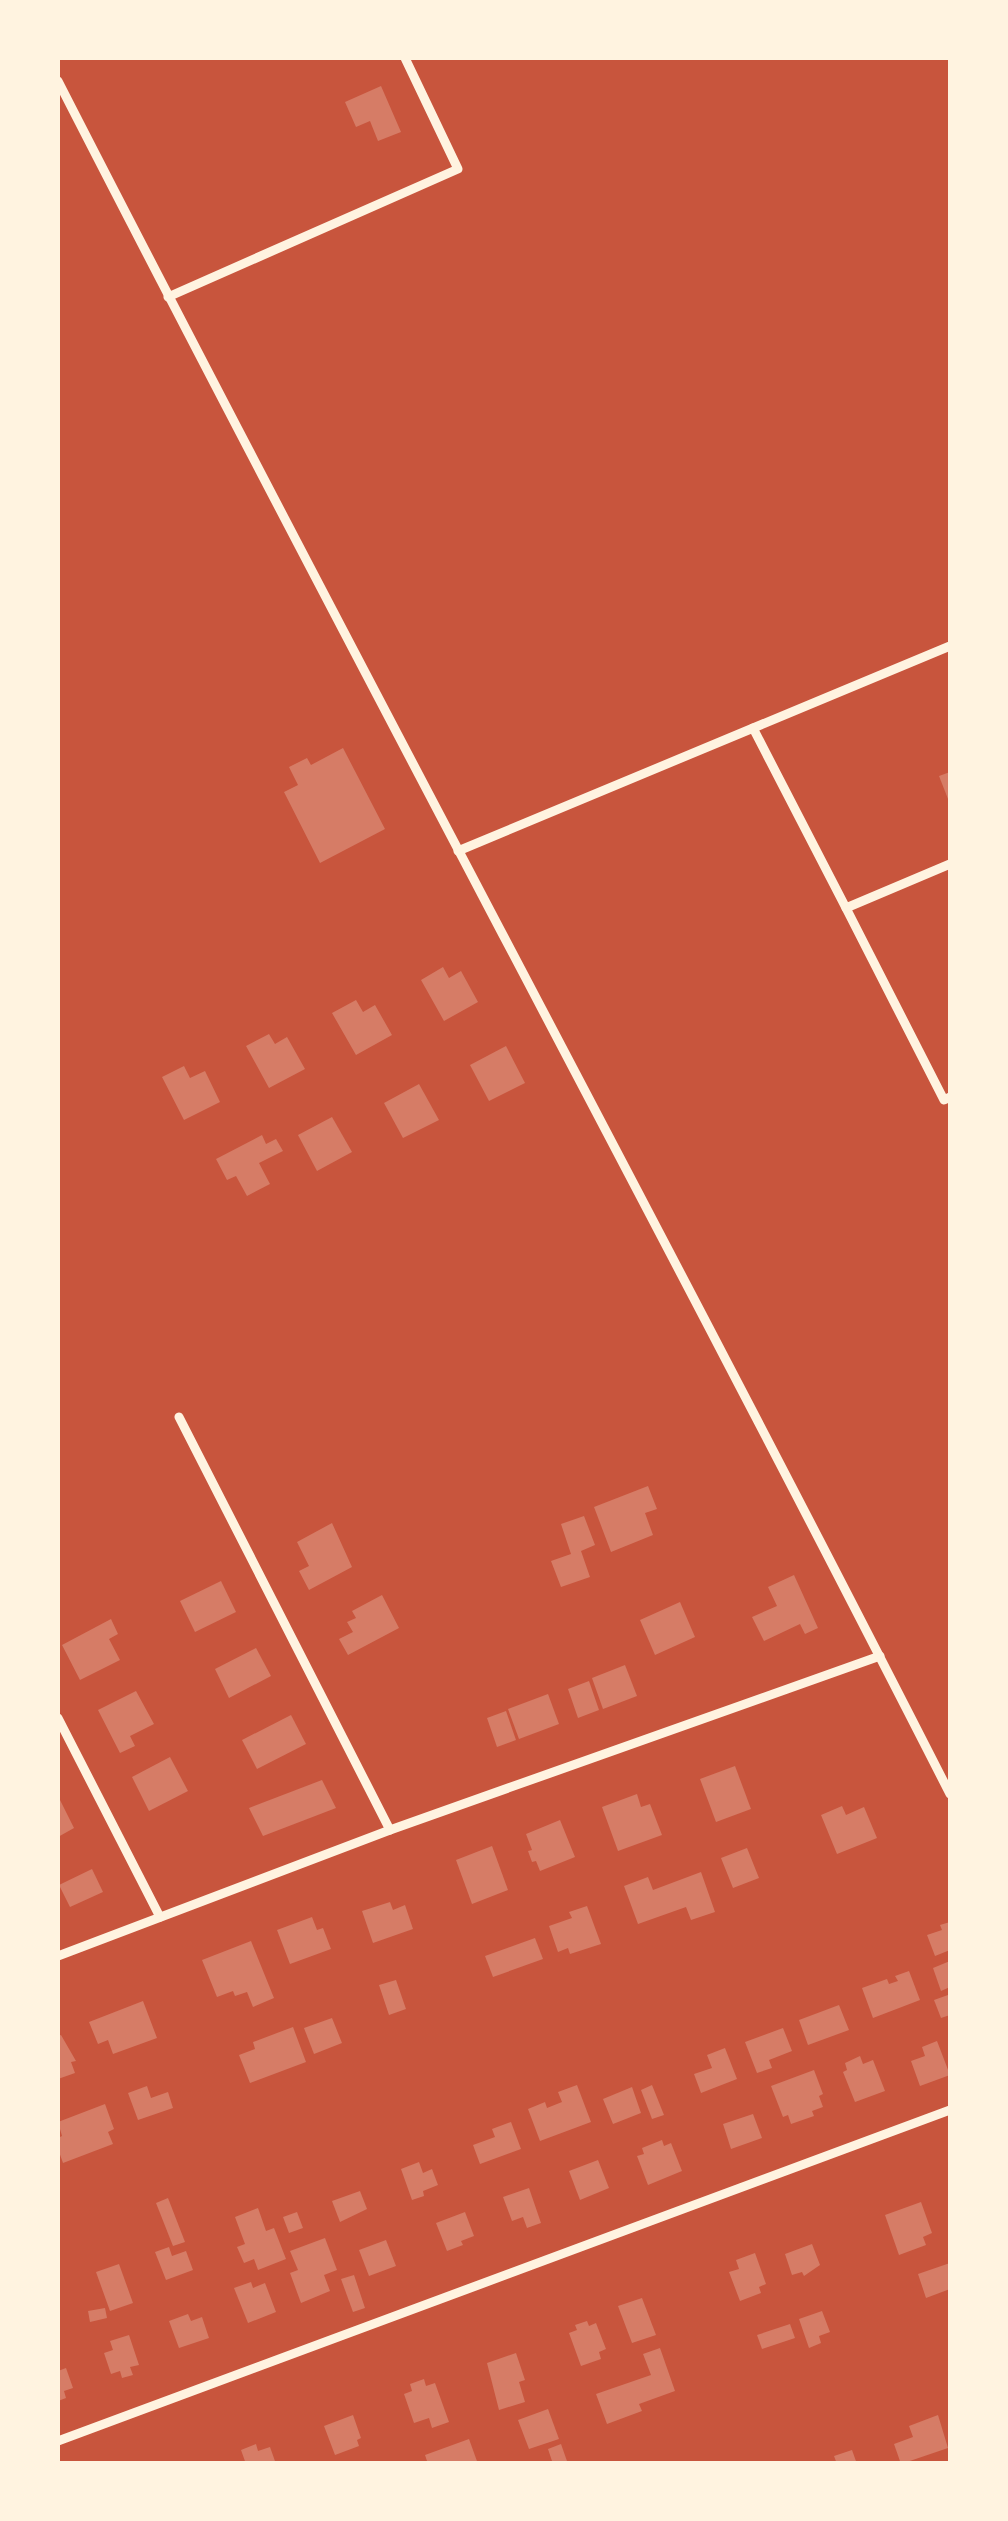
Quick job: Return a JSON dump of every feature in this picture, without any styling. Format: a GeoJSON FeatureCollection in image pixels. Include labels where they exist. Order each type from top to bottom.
{"type":"FeatureCollection","features":[{"type":"Feature","properties":{"kind":"street"},"geometry":{"type":"LineString","coordinates":[[168,297],[458,170],[405,58]]}},
{"type":"Feature","properties":{"kind":"street"},"geometry":{"type":"LineString","coordinates":[[58,81],[950,1794]]}},
{"type":"Feature","properties":{"kind":"street"},"geometry":{"type":"LineString","coordinates":[[458,850],[950,646]]}},
{"type":"Feature","properties":{"kind":"street"},"geometry":{"type":"LineString","coordinates":[[752,728],[947,1098]]}},
{"type":"Feature","properties":{"kind":"street"},"geometry":{"type":"LineString","coordinates":[[846,908],[950,864]]}},
{"type":"Feature","properties":{"kind":"street"},"geometry":{"type":"LineString","coordinates":[[179,1417],[390,1830]]}},
{"type":"Feature","properties":{"kind":"street"},"geometry":{"type":"LineString","coordinates":[[58,1956],[390,1830],[880,1656]]}},
{"type":"Feature","properties":{"kind":"street"},"geometry":{"type":"LineString","coordinates":[[58,1718],[160,1916]]}},
{"type":"Feature","properties":{"kind":"street"},"geometry":{"type":"LineString","coordinates":[[58,2442],[950,2110]]}},
{"type":"Feature","properties":{"kind":"building"},"geometry":{"type":"Polygon","coordinates":[[[381,86],[401,132],[378,141],[370,121],[356,127],[345,102],[381,86]]]}},
{"type":"Feature","properties":{"kind":"building"},"geometry":{"type":"Polygon","coordinates":[[[343,748],[385,829],[320,863],[284,792],[298,785],[289,767],[307,758],[311,765],[343,748]]]}},
{"type":"Feature","properties":{"kind":"building"},"geometry":{"type":"Polygon","coordinates":[[[950,772],[950,804],[939,776],[950,772]]]}},
{"type":"Feature","properties":{"kind":"building"},"geometry":{"type":"Polygon","coordinates":[[[443,967],[449,978],[461,971],[478,1002],[444,1021],[421,980],[443,967]]]}},
{"type":"Feature","properties":{"kind":"building"},"geometry":{"type":"Polygon","coordinates":[[[356,1000],[363,1012],[375,1005],[392,1035],[356,1055],[332,1013],[356,1000]]]}},
{"type":"Feature","properties":{"kind":"building"},"geometry":{"type":"Polygon","coordinates":[[[269,1034],[275,1044],[287,1037],[305,1069],[269,1088],[246,1046],[269,1034]]]}},
{"type":"Feature","properties":{"kind":"building"},"geometry":{"type":"Polygon","coordinates":[[[506,1046],[525,1083],[489,1101],[470,1065],[506,1046]]]}},
{"type":"Feature","properties":{"kind":"building"},"geometry":{"type":"Polygon","coordinates":[[[184,1066],[190,1078],[205,1071],[220,1102],[184,1120],[162,1077],[184,1066]]]}},
{"type":"Feature","properties":{"kind":"building"},"geometry":{"type":"Polygon","coordinates":[[[419,1084],[439,1120],[403,1138],[384,1103],[419,1084]]]}},
{"type":"Feature","properties":{"kind":"building"},"geometry":{"type":"Polygon","coordinates":[[[332,1117],[352,1152],[317,1171],[298,1135],[332,1117]]]}},
{"type":"Feature","properties":{"kind":"building"},"geometry":{"type":"Polygon","coordinates":[[[262,1135],[266,1144],[276,1139],[283,1151],[259,1163],[270,1184],[247,1196],[236,1176],[227,1180],[216,1159],[262,1135]]]}},
{"type":"Feature","properties":{"kind":"building"},"geometry":{"type":"Polygon","coordinates":[[[648,1486],[657,1509],[645,1513],[653,1535],[611,1552],[594,1507],[648,1486]]]}},
{"type":"Feature","properties":{"kind":"building"},"geometry":{"type":"Polygon","coordinates":[[[584,1516],[595,1545],[581,1551],[590,1577],[561,1587],[551,1561],[571,1554],[561,1524],[584,1516]]]}},
{"type":"Feature","properties":{"kind":"building"},"geometry":{"type":"Polygon","coordinates":[[[332,1523],[352,1567],[309,1590],[299,1571],[309,1566],[297,1542],[332,1523]]]}},
{"type":"Feature","properties":{"kind":"building"},"geometry":{"type":"Polygon","coordinates":[[[794,1575],[818,1628],[805,1634],[800,1624],[764,1641],[752,1617],[777,1606],[768,1587],[794,1575]]]}},
{"type":"Feature","properties":{"kind":"building"},"geometry":{"type":"Polygon","coordinates":[[[221,1581],[236,1612],[195,1632],[180,1601],[221,1581]]]}},
{"type":"Feature","properties":{"kind":"building"},"geometry":{"type":"Polygon","coordinates":[[[382,1595],[399,1628],[348,1655],[339,1639],[353,1632],[347,1622],[356,1618],[352,1611],[382,1595]]]}},
{"type":"Feature","properties":{"kind":"building"},"geometry":{"type":"Polygon","coordinates":[[[680,1602],[695,1637],[655,1655],[640,1620],[680,1602]]]}},
{"type":"Feature","properties":{"kind":"building"},"geometry":{"type":"Polygon","coordinates":[[[111,1619],[118,1634],[109,1639],[120,1660],[80,1680],[62,1645],[111,1619]]]}},
{"type":"Feature","properties":{"kind":"building"},"geometry":{"type":"Polygon","coordinates":[[[256,1648],[271,1676],[229,1698],[215,1669],[256,1648]]]}},
{"type":"Feature","properties":{"kind":"building"},"geometry":{"type":"Polygon","coordinates":[[[625,1665],[637,1696],[603,1709],[592,1678],[625,1665]]]}},
{"type":"Feature","properties":{"kind":"building"},"geometry":{"type":"Polygon","coordinates":[[[589,1681],[599,1710],[578,1718],[568,1689],[589,1681]]]}},
{"type":"Feature","properties":{"kind":"building"},"geometry":{"type":"Polygon","coordinates":[[[136,1691],[154,1724],[130,1736],[135,1746],[120,1753],[98,1710],[136,1691]]]}},
{"type":"Feature","properties":{"kind":"building"},"geometry":{"type":"Polygon","coordinates":[[[548,1694],[559,1724],[519,1739],[508,1709],[548,1694]]]}},
{"type":"Feature","properties":{"kind":"building"},"geometry":{"type":"Polygon","coordinates":[[[506,1711],[516,1740],[497,1747],[487,1718],[506,1711]]]}},
{"type":"Feature","properties":{"kind":"building"},"geometry":{"type":"Polygon","coordinates":[[[291,1715],[306,1744],[257,1769],[242,1740],[291,1715]]]}},
{"type":"Feature","properties":{"kind":"building"},"geometry":{"type":"Polygon","coordinates":[[[170,1757],[188,1791],[149,1811],[132,1777],[170,1757]]]}},
{"type":"Feature","properties":{"kind":"building"},"geometry":{"type":"Polygon","coordinates":[[[735,1766],[751,1809],[716,1822],[700,1779],[735,1766]]]}},
{"type":"Feature","properties":{"kind":"building"},"geometry":{"type":"Polygon","coordinates":[[[322,1780],[336,1808],[263,1836],[249,1808],[322,1780]]]}},
{"type":"Feature","properties":{"kind":"building"},"geometry":{"type":"Polygon","coordinates":[[[637,1794],[641,1807],[650,1804],[662,1835],[618,1851],[602,1807],[637,1794]]]}},
{"type":"Feature","properties":{"kind":"building"},"geometry":{"type":"Polygon","coordinates":[[[58,1796],[74,1828],[58,1837],[58,1796]]]}},
{"type":"Feature","properties":{"kind":"building"},"geometry":{"type":"Polygon","coordinates":[[[842,1806],[846,1815],[864,1807],[877,1838],[837,1854],[821,1815],[842,1806]]]}},
{"type":"Feature","properties":{"kind":"building"},"geometry":{"type":"Polygon","coordinates":[[[560,1820],[575,1857],[540,1871],[536,1861],[532,1862],[526,1834],[560,1820]]]}},
{"type":"Feature","properties":{"kind":"building"},"geometry":{"type":"Polygon","coordinates":[[[492,1846],[508,1890],[472,1904],[456,1860],[492,1846]]]}},
{"type":"Feature","properties":{"kind":"building"},"geometry":{"type":"Polygon","coordinates":[[[747,1848],[759,1878],[733,1888],[721,1858],[747,1848]]]}},
{"type":"Feature","properties":{"kind":"building"},"geometry":{"type":"Polygon","coordinates":[[[92,1869],[103,1892],[70,1907],[59,1885],[92,1869]]]}},
{"type":"Feature","properties":{"kind":"building"},"geometry":{"type":"Polygon","coordinates":[[[701,1872],[715,1912],[691,1920],[686,1907],[638,1924],[624,1886],[648,1877],[653,1890],[701,1872]]]}},
{"type":"Feature","properties":{"kind":"building"},"geometry":{"type":"Polygon","coordinates":[[[390,1902],[393,1910],[405,1905],[413,1929],[373,1943],[362,1911],[390,1902]]]}},
{"type":"Feature","properties":{"kind":"building"},"geometry":{"type":"Polygon","coordinates":[[[587,1906],[601,1944],[570,1954],[568,1948],[558,1952],[549,1926],[572,1918],[569,1912],[587,1906]]]}},
{"type":"Feature","properties":{"kind":"building"},"geometry":{"type":"Polygon","coordinates":[[[312,1917],[317,1930],[323,1928],[331,1949],[290,1964],[277,1930],[312,1917]]]}},
{"type":"Feature","properties":{"kind":"building"},"geometry":{"type":"Polygon","coordinates":[[[950,1922],[950,1950],[935,1956],[927,1935],[942,1930],[940,1925],[950,1922]]]}},
{"type":"Feature","properties":{"kind":"building"},"geometry":{"type":"Polygon","coordinates":[[[535,1938],[543,1959],[493,1977],[485,1956],[535,1938]]]}},
{"type":"Feature","properties":{"kind":"building"},"geometry":{"type":"Polygon","coordinates":[[[251,1941],[274,1998],[253,2007],[247,1992],[235,1996],[233,1991],[217,1997],[202,1960],[251,1941]]]}},
{"type":"Feature","properties":{"kind":"building"},"geometry":{"type":"Polygon","coordinates":[[[950,1961],[950,1987],[941,1991],[933,1968],[950,1961]]]}},
{"type":"Feature","properties":{"kind":"building"},"geometry":{"type":"Polygon","coordinates":[[[909,1971],[920,2000],[873,2018],[862,1988],[887,1979],[889,1984],[898,1981],[895,1976],[909,1971]]]}},
{"type":"Feature","properties":{"kind":"building"},"geometry":{"type":"Polygon","coordinates":[[[396,1980],[406,2009],[389,2015],[379,1985],[396,1980]]]}},
{"type":"Feature","properties":{"kind":"building"},"geometry":{"type":"Polygon","coordinates":[[[948,1995],[950,2015],[941,2018],[934,2000],[948,1995]]]}},
{"type":"Feature","properties":{"kind":"building"},"geometry":{"type":"Polygon","coordinates":[[[143,2001],[157,2038],[113,2054],[108,2040],[98,2044],[89,2022],[143,2001]]]}},
{"type":"Feature","properties":{"kind":"building"},"geometry":{"type":"Polygon","coordinates":[[[839,2005],[849,2030],[808,2045],[799,2020],[839,2005]]]}},
{"type":"Feature","properties":{"kind":"building"},"geometry":{"type":"Polygon","coordinates":[[[332,2018],[342,2043],[314,2054],[304,2028],[332,2018]]]}},
{"type":"Feature","properties":{"kind":"building"},"geometry":{"type":"Polygon","coordinates":[[[293,2027],[306,2062],[250,2083],[239,2055],[255,2049],[253,2042],[293,2027]]]}},
{"type":"Feature","properties":{"kind":"building"},"geometry":{"type":"Polygon","coordinates":[[[783,2028],[792,2051],[769,2060],[772,2068],[757,2073],[745,2042],[783,2028]]]}},
{"type":"Feature","properties":{"kind":"building"},"geometry":{"type":"Polygon","coordinates":[[[61,2035],[76,2061],[71,2062],[75,2073],[58,2079],[58,2036],[61,2035]]]}},
{"type":"Feature","properties":{"kind":"building"},"geometry":{"type":"Polygon","coordinates":[[[937,2041],[950,2075],[920,2086],[911,2061],[925,2056],[922,2047],[937,2041]]]}},
{"type":"Feature","properties":{"kind":"building"},"geometry":{"type":"Polygon","coordinates":[[[725,2048],[737,2079],[701,2093],[694,2074],[712,2068],[707,2055],[725,2048]]]}},
{"type":"Feature","properties":{"kind":"building"},"geometry":{"type":"Polygon","coordinates":[[[860,2056],[863,2064],[873,2060],[885,2091],[855,2102],[843,2072],[847,2070],[845,2063],[860,2056]]]}},
{"type":"Feature","properties":{"kind":"building"},"geometry":{"type":"Polygon","coordinates":[[[814,2070],[823,2094],[819,2096],[823,2107],[812,2111],[814,2116],[791,2124],[788,2115],[783,2117],[771,2086],[814,2070]]]}},
{"type":"Feature","properties":{"kind":"building"},"geometry":{"type":"Polygon","coordinates":[[[577,2085],[591,2122],[540,2141],[528,2109],[545,2102],[547,2108],[562,2102],[558,2092],[577,2085]]]}},
{"type":"Feature","properties":{"kind":"building"},"geometry":{"type":"Polygon","coordinates":[[[652,2085],[664,2115],[652,2119],[641,2090],[652,2085]]]}},
{"type":"Feature","properties":{"kind":"building"},"geometry":{"type":"Polygon","coordinates":[[[147,2086],[151,2098],[168,2092],[173,2108],[138,2120],[128,2093],[147,2086]]]}},
{"type":"Feature","properties":{"kind":"building"},"geometry":{"type":"Polygon","coordinates":[[[632,2087],[641,2113],[613,2124],[603,2099],[632,2087]]]}},
{"type":"Feature","properties":{"kind":"building"},"geometry":{"type":"Polygon","coordinates":[[[105,2104],[114,2129],[108,2132],[113,2144],[63,2163],[58,2149],[58,2138],[62,2136],[58,2122],[105,2104]]]}},
{"type":"Feature","properties":{"kind":"building"},"geometry":{"type":"Polygon","coordinates":[[[753,2114],[762,2138],[731,2149],[723,2124],[753,2114]]]}},
{"type":"Feature","properties":{"kind":"building"},"geometry":{"type":"Polygon","coordinates":[[[511,2122],[521,2149],[480,2164],[473,2145],[495,2137],[492,2129],[511,2122]]]}},
{"type":"Feature","properties":{"kind":"building"},"geometry":{"type":"Polygon","coordinates":[[[662,2140],[664,2146],[671,2143],[682,2171],[648,2185],[637,2156],[644,2154],[642,2148],[662,2140]]]}},
{"type":"Feature","properties":{"kind":"building"},"geometry":{"type":"Polygon","coordinates":[[[598,2160],[609,2188],[580,2200],[569,2171],[598,2160]]]}},
{"type":"Feature","properties":{"kind":"building"},"geometry":{"type":"Polygon","coordinates":[[[419,2162],[423,2173],[432,2169],[438,2185],[412,2200],[401,2169],[419,2162]]]}},
{"type":"Feature","properties":{"kind":"building"},"geometry":{"type":"Polygon","coordinates":[[[529,2188],[541,2223],[527,2228],[523,2217],[512,2221],[503,2197],[529,2188]]]}},
{"type":"Feature","properties":{"kind":"building"},"geometry":{"type":"Polygon","coordinates":[[[360,2191],[367,2209],[340,2222],[332,2201],[360,2191]]]}},
{"type":"Feature","properties":{"kind":"building"},"geometry":{"type":"Polygon","coordinates":[[[168,2198],[185,2242],[173,2246],[156,2203],[168,2198]]]}},
{"type":"Feature","properties":{"kind":"building"},"geometry":{"type":"Polygon","coordinates":[[[921,2202],[932,2233],[923,2237],[926,2245],[899,2255],[885,2215],[921,2202]]]}},
{"type":"Feature","properties":{"kind":"building"},"geometry":{"type":"Polygon","coordinates":[[[258,2208],[266,2231],[274,2228],[286,2259],[258,2270],[254,2259],[244,2263],[237,2247],[245,2244],[235,2217],[258,2208]]]}},
{"type":"Feature","properties":{"kind":"building"},"geometry":{"type":"Polygon","coordinates":[[[297,2212],[303,2228],[289,2233],[283,2217],[297,2212]]]}},
{"type":"Feature","properties":{"kind":"building"},"geometry":{"type":"Polygon","coordinates":[[[465,2212],[474,2236],[447,2251],[436,2223],[465,2212]]]}},
{"type":"Feature","properties":{"kind":"building"},"geometry":{"type":"Polygon","coordinates":[[[325,2238],[337,2270],[324,2275],[330,2291],[301,2303],[290,2273],[298,2270],[290,2251],[325,2238]]]}},
{"type":"Feature","properties":{"kind":"building"},"geometry":{"type":"Polygon","coordinates":[[[386,2240],[396,2266],[369,2276],[359,2250],[386,2240]]]}},
{"type":"Feature","properties":{"kind":"building"},"geometry":{"type":"Polygon","coordinates":[[[812,2244],[820,2265],[804,2276],[802,2272],[792,2275],[785,2254],[812,2244]]]}},
{"type":"Feature","properties":{"kind":"building"},"geometry":{"type":"Polygon","coordinates":[[[169,2247],[172,2256],[186,2251],[193,2270],[166,2280],[155,2252],[169,2247]]]}},
{"type":"Feature","properties":{"kind":"building"},"geometry":{"type":"Polygon","coordinates":[[[755,2253],[766,2284],[759,2287],[761,2293],[740,2301],[729,2272],[739,2269],[736,2260],[755,2253]]]}},
{"type":"Feature","properties":{"kind":"building"},"geometry":{"type":"Polygon","coordinates":[[[950,2263],[950,2289],[926,2298],[918,2274],[950,2263]]]}},
{"type":"Feature","properties":{"kind":"building"},"geometry":{"type":"Polygon","coordinates":[[[119,2264],[133,2303],[110,2311],[96,2272],[119,2264]]]}},
{"type":"Feature","properties":{"kind":"building"},"geometry":{"type":"Polygon","coordinates":[[[354,2275],[365,2308],[353,2312],[341,2279],[354,2275]]]}},
{"type":"Feature","properties":{"kind":"building"},"geometry":{"type":"Polygon","coordinates":[[[251,2282],[253,2288],[265,2283],[276,2312],[248,2323],[234,2288],[251,2282]]]}},
{"type":"Feature","properties":{"kind":"building"},"geometry":{"type":"Polygon","coordinates":[[[642,2298],[656,2335],[632,2343],[618,2306],[642,2298]]]}},
{"type":"Feature","properties":{"kind":"building"},"geometry":{"type":"Polygon","coordinates":[[[105,2308],[107,2318],[90,2322],[88,2311],[105,2308]]]}},
{"type":"Feature","properties":{"kind":"building"},"geometry":{"type":"Polygon","coordinates":[[[822,2311],[830,2332],[819,2336],[821,2343],[809,2348],[799,2319],[822,2311]]]}},
{"type":"Feature","properties":{"kind":"building"},"geometry":{"type":"Polygon","coordinates":[[[188,2314],[191,2321],[202,2317],[209,2338],[179,2348],[169,2321],[188,2314]]]}},
{"type":"Feature","properties":{"kind":"building"},"geometry":{"type":"Polygon","coordinates":[[[587,2321],[589,2326],[596,2323],[606,2349],[599,2352],[601,2359],[581,2366],[569,2333],[577,2330],[575,2325],[587,2321]]]}},
{"type":"Feature","properties":{"kind":"building"},"geometry":{"type":"Polygon","coordinates":[[[790,2324],[795,2338],[762,2349],[757,2335],[790,2324]]]}},
{"type":"Feature","properties":{"kind":"building"},"geometry":{"type":"Polygon","coordinates":[[[129,2335],[139,2365],[130,2367],[133,2375],[122,2378],[120,2371],[111,2374],[104,2353],[113,2350],[110,2341],[129,2335]]]}},
{"type":"Feature","properties":{"kind":"building"},"geometry":{"type":"Polygon","coordinates":[[[660,2348],[675,2391],[639,2404],[642,2411],[607,2424],[596,2394],[651,2375],[643,2354],[660,2348]]]}},
{"type":"Feature","properties":{"kind":"building"},"geometry":{"type":"Polygon","coordinates":[[[516,2353],[525,2380],[519,2382],[525,2402],[499,2410],[487,2363],[516,2353]]]}},
{"type":"Feature","properties":{"kind":"building"},"geometry":{"type":"Polygon","coordinates":[[[66,2368],[73,2388],[64,2391],[66,2398],[58,2401],[58,2371],[66,2368]]]}},
{"type":"Feature","properties":{"kind":"building"},"geometry":{"type":"Polygon","coordinates":[[[424,2379],[426,2386],[435,2383],[449,2422],[432,2428],[429,2418],[414,2423],[404,2394],[412,2391],[410,2384],[424,2379]]]}},
{"type":"Feature","properties":{"kind":"building"},"geometry":{"type":"Polygon","coordinates":[[[548,2409],[559,2439],[529,2449],[518,2420],[548,2409]]]}},
{"type":"Feature","properties":{"kind":"building"},"geometry":{"type":"Polygon","coordinates":[[[353,2415],[361,2438],[357,2440],[359,2446],[335,2455],[324,2426],[353,2415]]]}},
{"type":"Feature","properties":{"kind":"building"},"geometry":{"type":"Polygon","coordinates":[[[938,2415],[948,2448],[901,2464],[894,2444],[913,2437],[909,2426],[938,2415]]]}},
{"type":"Feature","properties":{"kind":"building"},"geometry":{"type":"Polygon","coordinates":[[[469,2439],[478,2464],[428,2464],[425,2455],[469,2439]]]}},
{"type":"Feature","properties":{"kind":"building"},"geometry":{"type":"Polygon","coordinates":[[[256,2444],[258,2451],[270,2447],[276,2464],[246,2464],[241,2450],[256,2444]]]}},
{"type":"Feature","properties":{"kind":"building"},"geometry":{"type":"Polygon","coordinates":[[[561,2444],[568,2464],[553,2464],[548,2449],[561,2444]]]}},
{"type":"Feature","properties":{"kind":"building"},"geometry":{"type":"Polygon","coordinates":[[[852,2450],[857,2464],[837,2464],[834,2456],[852,2450]]]}}]}
